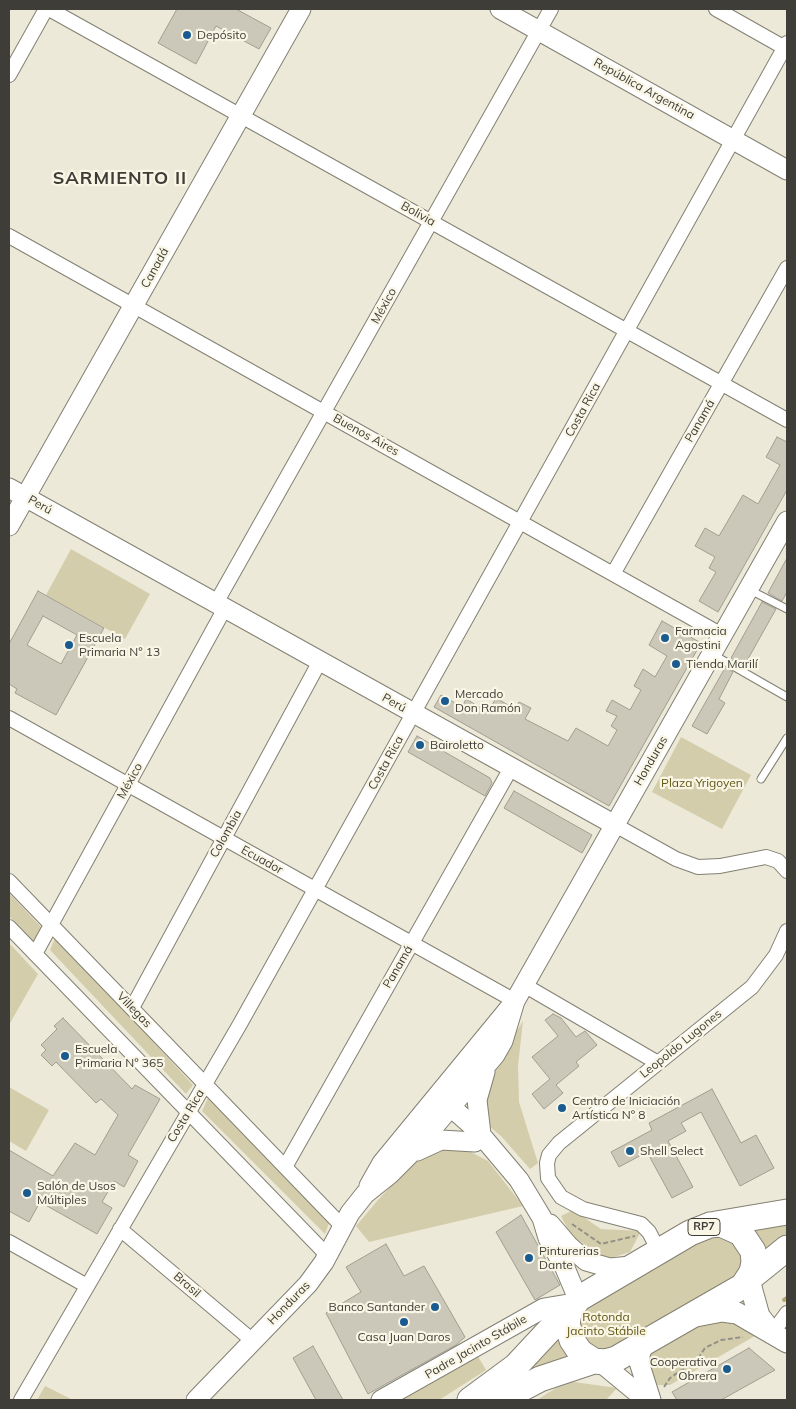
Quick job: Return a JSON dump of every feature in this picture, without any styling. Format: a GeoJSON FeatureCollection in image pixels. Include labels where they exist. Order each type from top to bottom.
{"type":"FeatureCollection","features":[{"type":"Feature","properties":{"kind":"highway","name":"RP7"},"geometry":{"type":"LineString","coordinates":[[470,1400],[516,1366],[574,1303],[637,1264],[654,1241],[710,1225],[787,1212]]}},
{"type":"Feature","properties":{"kind":"highway","name":"RP7"},"geometry":{"type":"LineString","coordinates":[[710,1225],[732,1227],[745,1236],[754,1256],[750,1279]]}},
{"type":"Feature","properties":{"kind":"highway"},"geometry":{"type":"LineString","coordinates":[[500,1400],[535,1381],[597,1361],[616,1359],[739,1290],[787,1248]]}},
{"type":"Feature","properties":{"kind":"highway"},"geometry":{"type":"LineString","coordinates":[[574,1303],[567,1324],[572,1340],[580,1352],[597,1361]]}},
{"type":"Feature","properties":{"kind":"main road","name":"Canadá"},"geometry":{"type":"LineString","coordinates":[[9,526],[300,9]]}},
{"type":"Feature","properties":{"kind":"main road","name":"República Argentina"},"geometry":{"type":"LineString","coordinates":[[500,9],[787,170]]}},
{"type":"Feature","properties":{"kind":"main road","name":"Perú"},"geometry":{"type":"LineString","coordinates":[[9,488],[614,826]]}},
{"type":"Feature","properties":{"kind":"main road","name":"Honduras"},"geometry":{"type":"LineString","coordinates":[[365,1194],[406,1158],[444,1107],[520,993],[787,522]]}},
{"type":"Feature","properties":{"kind":"main road","name":"Honduras"},"geometry":{"type":"LineString","coordinates":[[196,1400],[308,1284],[328,1256],[342,1226],[365,1194],[382,1162],[444,1107],[489,1062],[503,1041],[520,993]]}},
{"type":"Feature","properties":{"kind":"main road"},"geometry":{"type":"LineString","coordinates":[[478,1138],[477,1100],[489,1062]]}},
{"type":"Feature","properties":{"kind":"main road"},"geometry":{"type":"LineString","coordinates":[[444,1107],[495,1152],[519,1180],[542,1218],[548,1238],[565,1268],[574,1303]]}},
{"type":"Feature","properties":{"kind":"main road"},"geometry":{"type":"LineString","coordinates":[[406,1158],[427,1145],[441,1140],[478,1138]]}},
{"type":"Feature","properties":{"kind":"main road"},"geometry":{"type":"LineString","coordinates":[[542,1218],[554,1227],[574,1251],[594,1264],[618,1268],[637,1264]]}},
{"type":"Feature","properties":{"kind":"main road"},"geometry":{"type":"LineString","coordinates":[[750,1279],[759,1316],[780,1337]]}},
{"type":"Feature","properties":{"kind":"main road","name":"Padre Jacinto Stábile"},"geometry":{"type":"LineString","coordinates":[[381,1400],[544,1308],[574,1303]]}},
{"type":"Feature","properties":{"kind":"main road"},"geometry":{"type":"LineString","coordinates":[[690,1318],[714,1312],[730,1311],[744,1316],[780,1337]]}},
{"type":"Feature","properties":{"kind":"main road"},"geometry":{"type":"LineString","coordinates":[[643,1399],[639,1362],[641,1351],[647,1342]]}},
{"type":"Feature","properties":{"kind":"main road"},"geometry":{"type":"LineString","coordinates":[[597,1361],[643,1399]]}},
{"type":"Feature","properties":{"kind":"street"},"geometry":{"type":"LineString","coordinates":[[9,75],[47,9]]}},
{"type":"Feature","properties":{"kind":"street","name":"Bolivia"},"geometry":{"type":"LineString","coordinates":[[47,9],[787,420]]}},
{"type":"Feature","properties":{"kind":"street","name":"México"},"geometry":{"type":"LineString","coordinates":[[35,954],[128,785],[220,606],[324,412],[551,9]]}},
{"type":"Feature","properties":{"kind":"street"},"geometry":{"type":"LineString","coordinates":[[716,9],[786,45]]}},
{"type":"Feature","properties":{"kind":"street","name":"Costa Rica"},"geometry":{"type":"LineString","coordinates":[[20,1400],[205,1084],[315,890],[786,45]]}},
{"type":"Feature","properties":{"kind":"street","name":"Buenos Aires"},"geometry":{"type":"LineString","coordinates":[[9,236],[722,635]]}},
{"type":"Feature","properties":{"kind":"street","name":"Panamá"},"geometry":{"type":"LineString","coordinates":[[613,574],[787,268]]}},
{"type":"Feature","properties":{"kind":"street","name":"Colombia"},"geometry":{"type":"LineString","coordinates":[[132,1008],[320,661]]}},
{"type":"Feature","properties":{"kind":"street","name":"Ecuador"},"geometry":{"type":"LineString","coordinates":[[9,718],[412,943],[520,993],[658,1063]]}},
{"type":"Feature","properties":{"kind":"street","name":"Panamá"},"geometry":{"type":"LineString","coordinates":[[285,1167],[511,768]]}},
{"type":"Feature","properties":{"kind":"street","name":"Perú"},"geometry":{"type":"LineString","coordinates":[[614,826],[676,859],[698,867],[720,866],[766,857],[778,861],[787,872]]}},
{"type":"Feature","properties":{"kind":"street","name":"Villegas"},"geometry":{"type":"LineString","coordinates":[[9,881],[342,1226]]}},
{"type":"Feature","properties":{"kind":"street"},"geometry":{"type":"LineString","coordinates":[[9,927],[328,1256]]}},
{"type":"Feature","properties":{"kind":"street","name":"Leopoldo Lugones"},"geometry":{"type":"LineString","coordinates":[[654,1241],[635,1221],[592,1212],[567,1202],[551,1185],[547,1163],[549,1155],[559,1143],[752,987],[772,960],[787,931]]}},
{"type":"Feature","properties":{"kind":"street","name":"Brasil"},"geometry":{"type":"LineString","coordinates":[[120,1229],[253,1341]]}},
{"type":"Feature","properties":{"kind":"street"},"geometry":{"type":"LineString","coordinates":[[9,1242],[87,1286]]}},
{"type":"Feature","properties":{"kind":"street"},"geometry":{"type":"LineString","coordinates":[[780,1337],[787,1313]]}},
{"type":"Feature","properties":{"kind":"lane"},"geometry":{"type":"LineString","coordinates":[[748,589],[787,609]]}},
{"type":"Feature","properties":{"kind":"lane"},"geometry":{"type":"LineString","coordinates":[[712,654],[787,697]]}},
{"type":"Feature","properties":{"kind":"lane"},"geometry":{"type":"LineString","coordinates":[[761,780],[787,738]]}},
{"type":"Feature","properties":{"kind":"path"},"geometry":{"type":"LineString","coordinates":[[571,1224],[601,1244],[654,1241]]}},
{"type":"Feature","properties":{"kind":"path"},"geometry":{"type":"LineString","coordinates":[[643,1399],[661,1391],[670,1378],[697,1360],[705,1348],[721,1340],[747,1337]]}},
{"type":"Feature","properties":{"kind":"green space"},"geometry":{"type":"Polygon","coordinates":[[[71,549],[150,594],[125,639],[46,595],[71,549]]]}},
{"type":"Feature","properties":{"kind":"green space","name":"Plaza Yrigoyen"},"geometry":{"type":"Polygon","coordinates":[[[681,737],[751,775],[722,829],[652,792],[681,737]]]}},
{"type":"Feature","properties":{"kind":"green space"},"geometry":{"type":"Polygon","coordinates":[[[9,893],[42,928],[33,942],[9,916],[9,893]]]}},
{"type":"Feature","properties":{"kind":"green space"},"geometry":{"type":"Polygon","coordinates":[[[56,936],[193,1085],[186,1094],[50,950],[56,936]]]}},
{"type":"Feature","properties":{"kind":"green space"},"geometry":{"type":"Polygon","coordinates":[[[9,943],[38,974],[9,1025],[9,943]]]}},
{"type":"Feature","properties":{"kind":"green space"},"geometry":{"type":"Polygon","coordinates":[[[523,1021],[518,1066],[519,1102],[538,1163],[530,1169],[501,1136],[489,1126],[484,1106],[491,1078],[501,1056],[523,1021]]]}},
{"type":"Feature","properties":{"kind":"green space"},"geometry":{"type":"Polygon","coordinates":[[[9,1087],[49,1110],[26,1151],[9,1141],[9,1087]]]}},
{"type":"Feature","properties":{"kind":"green space"},"geometry":{"type":"Polygon","coordinates":[[[208,1098],[329,1223],[325,1234],[202,1111],[208,1098]]]}},
{"type":"Feature","properties":{"kind":"green space"},"geometry":{"type":"Polygon","coordinates":[[[449,1147],[467,1150],[488,1161],[523,1206],[369,1242],[356,1226],[409,1167],[432,1151],[449,1147]]]}},
{"type":"Feature","properties":{"kind":"green space"},"geometry":{"type":"Polygon","coordinates":[[[573,1210],[601,1229],[641,1231],[630,1252],[611,1258],[598,1254],[570,1234],[561,1216],[573,1210]]]}},
{"type":"Feature","properties":{"kind":"green space"},"geometry":{"type":"Polygon","coordinates":[[[787,1220],[787,1239],[764,1264],[751,1229],[787,1220]]]}},
{"type":"Feature","properties":{"kind":"green space","name":"Rotonda Jacinto Stábile"},"geometry":{"type":"Polygon","coordinates":[[[711,1233],[737,1238],[746,1271],[599,1355],[575,1327],[585,1303],[711,1233]]]}},
{"type":"Feature","properties":{"kind":"green space"},"geometry":{"type":"Polygon","coordinates":[[[735,1318],[760,1333],[670,1385],[654,1385],[648,1351],[708,1319],[735,1318]]]}},
{"type":"Feature","properties":{"kind":"green space"},"geometry":{"type":"Polygon","coordinates":[[[558,1329],[578,1361],[505,1376],[558,1329]]]}},
{"type":"Feature","properties":{"kind":"green space"},"geometry":{"type":"Polygon","coordinates":[[[476,1353],[486,1370],[439,1400],[396,1400],[476,1353]]]}},
{"type":"Feature","properties":{"kind":"green space"},"geometry":{"type":"Polygon","coordinates":[[[567,1381],[617,1388],[606,1400],[537,1400],[567,1381]]]}},
{"type":"Feature","properties":{"kind":"green space"},"geometry":{"type":"Polygon","coordinates":[[[45,1386],[73,1400],[37,1400],[45,1386]]]}},
{"type":"Feature","properties":{"kind":"building"},"geometry":{"type":"Polygon","coordinates":[[[177,9],[236,9],[271,28],[259,49],[216,26],[196,64],[158,43],[177,9]]]}},
{"type":"Feature","properties":{"kind":"building"},"geometry":{"type":"Polygon","coordinates":[[[777,437],[787,442],[787,490],[718,612],[699,601],[716,572],[709,568],[715,557],[695,546],[705,528],[719,536],[743,495],[758,504],[780,465],[766,457],[777,437]]]}},
{"type":"Feature","properties":{"kind":"building"},"geometry":{"type":"Polygon","coordinates":[[[787,558],[787,592],[782,601],[768,593],[787,558]]]}},
{"type":"Feature","properties":{"kind":"building"},"geometry":{"type":"Polygon","coordinates":[[[38,591],[104,628],[56,715],[15,693],[17,689],[9,684],[9,644],[38,591]],[[43,616],[27,645],[61,664],[77,635],[43,616]]]}},
{"type":"Feature","properties":{"kind":"building"},"geometry":{"type":"Polygon","coordinates":[[[762,602],[776,609],[744,666],[731,658],[762,602]]]}},
{"type":"Feature","properties":{"kind":"building"},"geometry":{"type":"Polygon","coordinates":[[[662,621],[701,643],[609,806],[434,707],[441,695],[462,707],[466,699],[488,712],[496,698],[515,709],[519,702],[531,708],[525,719],[568,741],[576,728],[608,746],[617,730],[611,726],[617,716],[606,711],[612,700],[630,710],[641,690],[634,686],[643,669],[655,677],[667,656],[649,645],[662,621]]]}},
{"type":"Feature","properties":{"kind":"building"},"geometry":{"type":"Polygon","coordinates":[[[725,668],[733,672],[719,699],[725,703],[707,734],[692,726],[725,668]]]}},
{"type":"Feature","properties":{"kind":"building"},"geometry":{"type":"Polygon","coordinates":[[[417,736],[490,778],[492,783],[485,796],[408,752],[417,736]]]}},
{"type":"Feature","properties":{"kind":"building"},"geometry":{"type":"Polygon","coordinates":[[[514,791],[592,835],[582,853],[504,808],[514,791]]]}},
{"type":"Feature","properties":{"kind":"building"},"geometry":{"type":"Polygon","coordinates":[[[553,1014],[561,1018],[576,1037],[585,1031],[597,1045],[576,1062],[579,1066],[556,1085],[563,1093],[544,1109],[532,1094],[550,1079],[532,1057],[558,1036],[545,1020],[553,1014]]]}},
{"type":"Feature","properties":{"kind":"building"},"geometry":{"type":"Polygon","coordinates":[[[63,1018],[132,1089],[135,1085],[160,1099],[128,1155],[138,1161],[124,1187],[114,1181],[102,1202],[112,1208],[97,1234],[40,1202],[29,1222],[9,1211],[9,1150],[53,1176],[75,1143],[95,1155],[118,1115],[101,1099],[96,1103],[56,1062],[52,1066],[41,1055],[46,1050],[41,1045],[57,1029],[54,1026],[63,1018]]]}},
{"type":"Feature","properties":{"kind":"building"},"geometry":{"type":"Polygon","coordinates":[[[712,1089],[741,1143],[756,1135],[774,1168],[740,1186],[701,1112],[681,1123],[686,1131],[668,1141],[693,1187],[672,1198],[647,1152],[619,1167],[611,1152],[652,1130],[649,1123],[712,1089]]]}},
{"type":"Feature","properties":{"kind":"building","name":"Pinturerias Dante"},"geometry":{"type":"Polygon","coordinates":[[[521,1215],[560,1285],[535,1300],[496,1232],[521,1215]]]}},
{"type":"Feature","properties":{"kind":"building"},"geometry":{"type":"Polygon","coordinates":[[[386,1244],[404,1276],[424,1266],[465,1337],[456,1345],[368,1394],[326,1313],[361,1292],[346,1267],[386,1244]]]}},
{"type":"Feature","properties":{"kind":"building"},"geometry":{"type":"Polygon","coordinates":[[[313,1346],[343,1400],[316,1400],[293,1358],[313,1346]]]}},
{"type":"Feature","properties":{"kind":"building","name":"Cooperativa Obrera"},"geometry":{"type":"Polygon","coordinates":[[[749,1348],[775,1370],[721,1400],[677,1400],[672,1392],[749,1348]]]}},
{"type":"Feature","properties":{"kind":"place","name":"Depósito"},"geometry":{"type":"Point","coordinates":[187,35]}},
{"type":"Feature","properties":{"kind":"place","name":"Farmacia Agostini"},"geometry":{"type":"Point","coordinates":[665,638]}},
{"type":"Feature","properties":{"kind":"place","name":"Escuela Primaria N° 13"},"geometry":{"type":"Point","coordinates":[69,645]}},
{"type":"Feature","properties":{"kind":"place","name":"Tienda Marilí"},"geometry":{"type":"Point","coordinates":[676,664]}},
{"type":"Feature","properties":{"kind":"place","name":"Mercado Don Ramón"},"geometry":{"type":"Point","coordinates":[445,701]}},
{"type":"Feature","properties":{"kind":"place","name":"Bairoletto"},"geometry":{"type":"Point","coordinates":[420,745]}},
{"type":"Feature","properties":{"kind":"place","name":"Escuela Primaria N° 365"},"geometry":{"type":"Point","coordinates":[65,1056]}},
{"type":"Feature","properties":{"kind":"place","name":"Centro de Iniciación Artística N° 8"},"geometry":{"type":"Point","coordinates":[562,1108]}},
{"type":"Feature","properties":{"kind":"place","name":"Shell Select"},"geometry":{"type":"Point","coordinates":[630,1151]}},
{"type":"Feature","properties":{"kind":"place","name":"Salón de Usos Múltiples"},"geometry":{"type":"Point","coordinates":[27,1193]}},
{"type":"Feature","properties":{"kind":"place","name":"Pinturerias Dante"},"geometry":{"type":"Point","coordinates":[529,1258]}},
{"type":"Feature","properties":{"kind":"place","name":"Banco Santander"},"geometry":{"type":"Point","coordinates":[435,1307]}},
{"type":"Feature","properties":{"kind":"place","name":"Casa Juan Daros"},"geometry":{"type":"Point","coordinates":[404,1322]}},
{"type":"Feature","properties":{"kind":"place","name":"Cooperativa Obrera"},"geometry":{"type":"Point","coordinates":[727,1369]}},
{"type":"Feature","properties":{"kind":"district","name":"SARMIENTO II"},"geometry":{"type":"Point","coordinates":[120,179]}}]}
